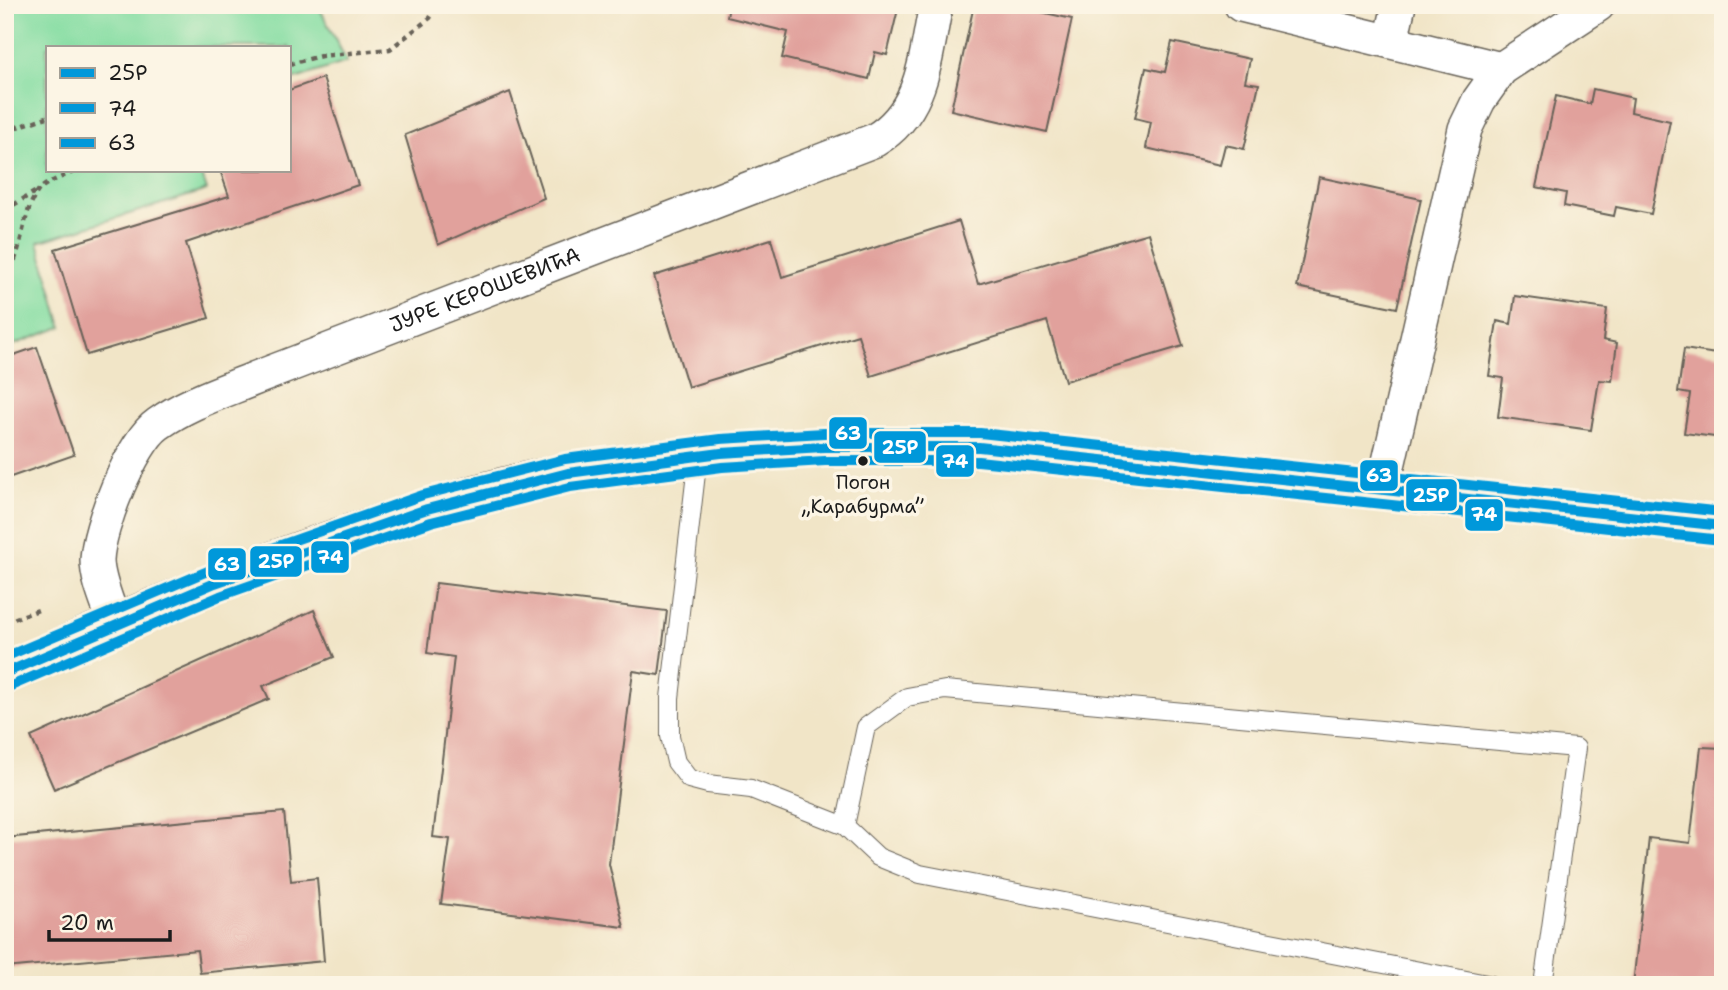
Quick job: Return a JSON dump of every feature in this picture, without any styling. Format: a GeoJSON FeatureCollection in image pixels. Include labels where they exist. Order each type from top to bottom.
{"type":"FeatureCollection","features":[{"type":"Feature","properties":{"kind":"main road"},"geometry":{"type":"LineString","coordinates":[[5,673],[114,622],[270,561],[424,508],[567,474],[771,449],[891,445],[979,447],[1723,526]]}},
{"type":"Feature","properties":{"kind":"street","name":"ЈУРЕ КЕРОШЕВИЋА"},"geometry":{"type":"LineString","coordinates":[[114,622],[97,562],[99,539],[106,516],[134,456],[155,426],[187,406],[256,378],[875,140],[903,119],[912,103],[936,5]]}},
{"type":"Feature","properties":{"kind":"street"},"geometry":{"type":"LineString","coordinates":[[1241,5],[1501,69]]}},
{"type":"Feature","properties":{"kind":"street"},"geometry":{"type":"LineString","coordinates":[[1391,41],[1399,5]]}},
{"type":"Feature","properties":{"kind":"street"},"geometry":{"type":"LineString","coordinates":[[1383,488],[1465,129],[1479,100],[1501,69],[1598,5]]}},
{"type":"Feature","properties":{"kind":"lane"},"geometry":{"type":"LineString","coordinates":[[698,456],[670,698],[670,736],[676,762],[689,779],[751,789],[845,826],[878,857],[920,874],[1492,985]]}},
{"type":"Feature","properties":{"kind":"lane"},"geometry":{"type":"LineString","coordinates":[[845,826],[866,727],[907,697],[945,690],[1576,748],[1543,985]]}},
{"type":"Feature","properties":{"kind":"path"},"geometry":{"type":"LineString","coordinates":[[290,64],[321,56],[390,49],[430,18],[438,5]]}},
{"type":"Feature","properties":{"kind":"path"},"geometry":{"type":"LineString","coordinates":[[5,131],[46,117]]}},
{"type":"Feature","properties":{"kind":"path"},"geometry":{"type":"LineString","coordinates":[[5,210],[73,172]]}},
{"type":"Feature","properties":{"kind":"path"},"geometry":{"type":"LineString","coordinates":[[5,278],[15,266],[24,226],[39,190]]}},
{"type":"Feature","properties":{"kind":"green space"},"geometry":{"type":"Polygon","coordinates":[[[5,5],[318,5],[347,62],[290,81],[290,46],[46,46],[46,172],[201,172],[207,190],[38,242],[62,327],[5,348],[5,5]]]}},
{"type":"Feature","properties":{"kind":"building"},"geometry":{"type":"Polygon","coordinates":[[[729,5],[899,5],[887,55],[875,52],[869,79],[782,58],[788,32],[727,17],[729,5]]]}},
{"type":"Feature","properties":{"kind":"building"},"geometry":{"type":"Polygon","coordinates":[[[974,5],[1010,5],[1072,19],[1047,132],[951,110],[974,5]]]}},
{"type":"Feature","properties":{"kind":"building"},"geometry":{"type":"Polygon","coordinates":[[[1172,42],[1250,59],[1245,82],[1259,84],[1244,149],[1225,145],[1220,165],[1146,148],[1151,122],[1135,118],[1146,68],[1165,72],[1172,42]]]}},
{"type":"Feature","properties":{"kind":"building"},"geometry":{"type":"Polygon","coordinates":[[[323,78],[358,185],[186,243],[209,318],[87,355],[55,249],[229,196],[221,172],[290,172],[290,90],[323,78]]]}},
{"type":"Feature","properties":{"kind":"building"},"geometry":{"type":"Polygon","coordinates":[[[1593,89],[1633,98],[1631,112],[1670,121],[1651,214],[1616,207],[1614,216],[1564,206],[1566,193],[1536,187],[1556,96],[1590,104],[1593,89]]]}},
{"type":"Feature","properties":{"kind":"building"},"geometry":{"type":"Polygon","coordinates":[[[510,92],[544,198],[438,245],[405,135],[510,92]]]}},
{"type":"Feature","properties":{"kind":"building"},"geometry":{"type":"Polygon","coordinates":[[[1319,177],[1421,199],[1397,308],[1297,287],[1319,177]]]}},
{"type":"Feature","properties":{"kind":"building"},"geometry":{"type":"Polygon","coordinates":[[[959,221],[978,284],[1148,233],[1183,346],[1065,381],[1047,321],[871,376],[858,335],[688,387],[654,276],[771,239],[782,277],[959,221]]]}},
{"type":"Feature","properties":{"kind":"building"},"geometry":{"type":"Polygon","coordinates":[[[1515,296],[1607,309],[1603,340],[1617,343],[1612,381],[1599,380],[1591,430],[1498,417],[1503,378],[1489,376],[1497,321],[1511,324],[1515,296]]]}},
{"type":"Feature","properties":{"kind":"building"},"geometry":{"type":"Polygon","coordinates":[[[37,347],[74,455],[5,479],[5,358],[37,347]]]}},
{"type":"Feature","properties":{"kind":"building"},"geometry":{"type":"Polygon","coordinates":[[[1684,349],[1723,355],[1723,438],[1684,433],[1690,394],[1678,392],[1684,349]]]}},
{"type":"Feature","properties":{"kind":"building"},"geometry":{"type":"Polygon","coordinates":[[[436,583],[667,611],[659,675],[633,671],[609,864],[624,927],[441,904],[450,839],[433,837],[454,657],[427,653],[436,583]]]}},
{"type":"Feature","properties":{"kind":"building"},"geometry":{"type":"Polygon","coordinates":[[[314,610],[334,657],[263,686],[269,699],[54,789],[31,737],[314,610]]]}},
{"type":"Feature","properties":{"kind":"building"},"geometry":{"type":"Polygon","coordinates":[[[1701,747],[1723,748],[1723,985],[1633,985],[1649,838],[1690,843],[1701,747]]]}},
{"type":"Feature","properties":{"kind":"building"},"geometry":{"type":"Polygon","coordinates":[[[284,812],[291,881],[317,878],[324,961],[200,973],[197,950],[5,968],[5,838],[284,812]]]}},
{"type":"Feature","properties":{"kind":"transit line","name":"63"},"geometry":{"type":"LineString","coordinates":[[5,657],[210,570],[423,495],[565,459],[720,439],[824,433],[980,433],[1723,512]]}},
{"type":"Feature","properties":{"kind":"transit line","name":"25P"},"geometry":{"type":"LineString","coordinates":[[5,673],[215,583],[427,509],[568,473],[721,453],[824,447],[979,447],[1723,526]]}},
{"type":"Feature","properties":{"kind":"transit line","name":"74"},"geometry":{"type":"LineString","coordinates":[[11,686],[220,596],[431,522],[570,487],[722,467],[825,461],[978,461],[1722,540]]}},
{"type":"Feature","properties":{"kind":"place","name":"Погон „Карабурма”"},"geometry":{"type":"Point","coordinates":[863,461]}}]}
